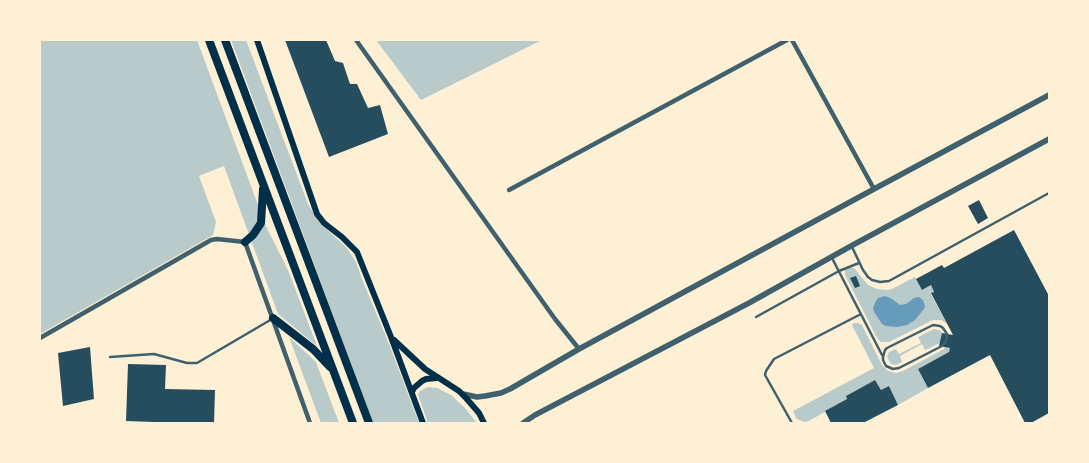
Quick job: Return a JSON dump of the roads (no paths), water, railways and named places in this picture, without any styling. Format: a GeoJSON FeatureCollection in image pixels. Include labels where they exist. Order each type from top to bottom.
{"type":"FeatureCollection","features":[{"type":"Feature","properties":{"kind":"highway"},"geometry":{"type":"LineString","coordinates":[[209,40],[353,423]]}},
{"type":"Feature","properties":{"kind":"highway"},"geometry":{"type":"LineString","coordinates":[[224,40],[369,423]]}},
{"type":"Feature","properties":{"kind":"highway"},"geometry":{"type":"LineString","coordinates":[[245,242],[253,235],[261,223],[263,184]]}},
{"type":"Feature","properties":{"kind":"highway"},"geometry":{"type":"LineString","coordinates":[[273,318],[313,349],[333,370]]}},
{"type":"Feature","properties":{"kind":"main road"},"geometry":{"type":"LineString","coordinates":[[257,40],[317,214],[324,223],[357,252],[423,423]]}},
{"type":"Feature","properties":{"kind":"main road"},"geometry":{"type":"LineString","coordinates":[[391,337],[437,378],[463,394],[473,405],[484,423]]}},
{"type":"Feature","properties":{"kind":"main road"},"geometry":{"type":"LineString","coordinates":[[412,392],[422,381],[437,378]]}},
{"type":"Feature","properties":{"kind":"street"},"geometry":{"type":"LineString","coordinates":[[356,40],[555,319],[579,349]]}},
{"type":"Feature","properties":{"kind":"street"},"geometry":{"type":"LineString","coordinates":[[509,190],[787,40]]}},
{"type":"Feature","properties":{"kind":"street"},"geometry":{"type":"LineString","coordinates":[[792,40],[874,189]]}},
{"type":"Feature","properties":{"kind":"street"},"geometry":{"type":"LineString","coordinates":[[463,394],[477,397],[492,395],[510,389],[579,349],[1049,95]]}},
{"type":"Feature","properties":{"kind":"street"},"geometry":{"type":"LineString","coordinates":[[523,423],[749,303],[1049,139]]}},
{"type":"Feature","properties":{"kind":"street"},"geometry":{"type":"LineString","coordinates":[[40,338],[212,240],[245,242],[310,423]]}},
{"type":"Feature","properties":{"kind":"lane"},"geometry":{"type":"LineString","coordinates":[[851,246],[865,274],[872,280],[880,282],[889,281],[1049,193]]}},
{"type":"Feature","properties":{"kind":"lane"},"geometry":{"type":"LineString","coordinates":[[832,257],[884,363],[889,368],[900,368],[942,346],[946,341],[947,334],[940,326],[930,326],[887,348],[882,357]]}},
{"type":"Feature","properties":{"kind":"lane"},"geometry":{"type":"LineString","coordinates":[[756,317],[859,262]]}},
{"type":"Feature","properties":{"kind":"lane"},"geometry":{"type":"LineString","coordinates":[[792,423],[765,375],[766,371],[774,359],[861,314]]}},
{"type":"Feature","properties":{"kind":"lane"},"geometry":{"type":"LineString","coordinates":[[110,357],[154,354],[187,363],[197,363],[273,318]]}},
{"type":"Feature","properties":{"kind":"water"},"geometry":{"type":"Polygon","coordinates":[[[885,296],[900,305],[919,297],[923,300],[925,306],[915,320],[907,325],[897,327],[886,326],[882,324],[873,308],[878,298],[885,296]]]}}]}
